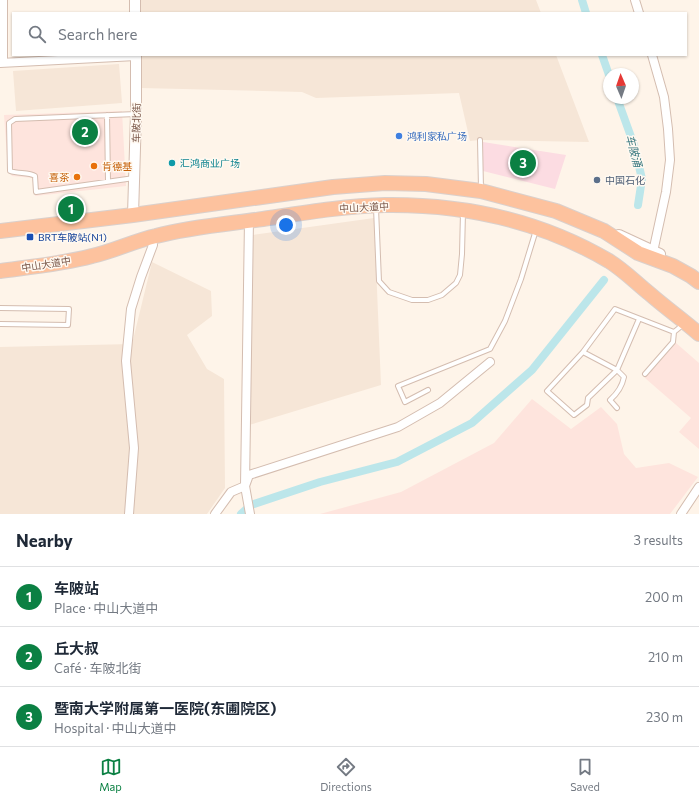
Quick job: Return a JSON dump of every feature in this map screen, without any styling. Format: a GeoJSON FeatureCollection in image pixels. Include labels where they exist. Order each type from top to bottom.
{"type":"FeatureCollection","features":[{"type":"Feature","properties":{"kind":"highway"},"geometry":{"type":"LineString","coordinates":[[0,231],[133,215],[360,184],[426,184],[481,191],[556,211],[604,231],[638,253],[673,266],[695,279]]}},
{"type":"Feature","properties":{"kind":"highway","name":"中山大道中"},"geometry":{"type":"LineString","coordinates":[[0,271],[85,258],[152,237],[249,220],[310,212],[376,206],[417,206],[463,210],[495,216],[536,227],[586,249],[622,269],[649,294],[699,334]]}},
{"type":"Feature","properties":{"kind":"street"},"geometry":{"type":"LineString","coordinates":[[3,0],[2,63],[119,56]]}},
{"type":"Feature","properties":{"kind":"street"},"geometry":{"type":"LineString","coordinates":[[135,0],[135,12]]}},
{"type":"Feature","properties":{"kind":"street"},"geometry":{"type":"LineString","coordinates":[[636,0],[639,12]]}},
{"type":"Feature","properties":{"kind":"street","name":"车陂北街"},"geometry":{"type":"LineString","coordinates":[[133,215],[136,56]]}},
{"type":"Feature","properties":{"kind":"street"},"geometry":{"type":"LineString","coordinates":[[652,56],[664,97],[670,160],[666,192],[653,252]]}},
{"type":"Feature","properties":{"kind":"street"},"geometry":{"type":"LineString","coordinates":[[249,220],[245,486],[250,514]]}},
{"type":"Feature","properties":{"kind":"street"},"geometry":{"type":"LineString","coordinates":[[604,231],[628,239],[653,252],[668,257],[680,265],[695,279]]}},
{"type":"Feature","properties":{"kind":"street"},"geometry":{"type":"LineString","coordinates":[[129,514],[134,448],[126,361],[131,309],[153,245],[152,237]]}},
{"type":"Feature","properties":{"kind":"street"},"geometry":{"type":"LineString","coordinates":[[215,514],[231,492],[245,486],[250,476],[398,427],[440,403],[490,362]]}},
{"type":"Feature","properties":{"kind":"street"},"geometry":{"type":"LineString","coordinates":[[680,514],[699,487]]}},
{"type":"Feature","properties":{"kind":"lane"},"geometry":{"type":"LineString","coordinates":[[134,177],[36,192],[35,176],[33,174],[17,174],[10,171],[9,122],[15,119],[136,114]]}},
{"type":"Feature","properties":{"kind":"lane"},"geometry":{"type":"LineString","coordinates":[[107,115],[108,181]]}},
{"type":"Feature","properties":{"kind":"lane"},"geometry":{"type":"LineString","coordinates":[[480,140],[481,191]]}},
{"type":"Feature","properties":{"kind":"lane"},"geometry":{"type":"LineString","coordinates":[[376,206],[379,281],[389,292],[412,300],[428,300],[442,295],[456,284],[460,275],[462,254],[463,210]]}},
{"type":"Feature","properties":{"kind":"lane"},"geometry":{"type":"LineString","coordinates":[[428,390],[406,402],[398,386],[490,349],[502,327],[521,279],[536,227]]}},
{"type":"Feature","properties":{"kind":"lane"},"geometry":{"type":"LineString","coordinates":[[0,308],[69,309],[68,325],[0,324]]}},
{"type":"Feature","properties":{"kind":"lane"},"geometry":{"type":"LineString","coordinates":[[639,318],[617,370],[588,398],[587,405],[574,415],[547,391],[583,352],[615,309],[639,318],[674,332]]}},
{"type":"Feature","properties":{"kind":"lane"},"geometry":{"type":"LineString","coordinates":[[645,374],[673,342],[674,332],[686,323]]}},
{"type":"Feature","properties":{"kind":"lane"},"geometry":{"type":"LineString","coordinates":[[583,352],[617,370],[624,377],[617,394],[610,400],[617,408]]}},
{"type":"Feature","properties":{"kind":"shaded area"},"geometry":{"type":"Polygon","coordinates":[[[140,0],[536,0],[541,12],[140,12],[140,0]]]}},
{"type":"Feature","properties":{"kind":"shaded area"},"geometry":{"type":"Polygon","coordinates":[[[140,56],[556,56],[589,142],[470,141],[459,93],[316,98],[302,92],[141,88],[140,56]]]}},
{"type":"Feature","properties":{"kind":"shaded area"},"geometry":{"type":"Polygon","coordinates":[[[119,64],[122,103],[16,111],[13,71],[119,64]]]}},
{"type":"Feature","properties":{"kind":"shaded area"},"geometry":{"type":"Polygon","coordinates":[[[122,111],[126,186],[35,196],[33,178],[12,176],[8,170],[4,115],[122,111]]]}},
{"type":"Feature","properties":{"kind":"shaded area"},"geometry":{"type":"Polygon","coordinates":[[[483,142],[566,155],[555,189],[483,171],[483,142]]]}},
{"type":"Feature","properties":{"kind":"shaded area"},"geometry":{"type":"Polygon","coordinates":[[[374,218],[381,385],[249,425],[253,235],[374,218]]]}},
{"type":"Feature","properties":{"kind":"shaded area"},"geometry":{"type":"Polygon","coordinates":[[[152,262],[211,291],[212,316],[187,335],[207,369],[224,379],[225,488],[207,514],[0,514],[0,347],[132,344],[152,262]]]}},
{"type":"Feature","properties":{"kind":"shaded area"},"geometry":{"type":"Polygon","coordinates":[[[676,343],[699,363],[699,449],[679,432],[691,418],[645,378],[676,343]]]}},
{"type":"Feature","properties":{"kind":"shaded area"},"geometry":{"type":"Polygon","coordinates":[[[532,399],[571,429],[601,407],[617,424],[624,454],[636,468],[669,463],[698,477],[670,514],[320,514],[401,492],[494,443],[532,399]]]}},
{"type":"Feature","properties":{"kind":"waterway","name":"车陂涌"},"geometry":{"type":"LineString","coordinates":[[582,0],[586,12]]}},
{"type":"Feature","properties":{"kind":"waterway","name":"车陂涌"},"geometry":{"type":"LineString","coordinates":[[602,56],[607,68]]}},
{"type":"Feature","properties":{"kind":"waterway","name":"车陂涌"},"geometry":{"type":"LineString","coordinates":[[619,104],[634,145],[642,179],[638,205]]}},
{"type":"Feature","properties":{"kind":"waterway"},"geometry":{"type":"LineString","coordinates":[[241,514],[251,505],[320,482],[397,462],[472,423],[532,370],[604,280]]}},
{"type":"Feature","properties":{"kind":"place","name":"丘大叔"},"geometry":{"type":"Point","coordinates":[85,132]}},
{"type":"Feature","properties":{"kind":"place","name":"鸿利家私广场"},"geometry":{"type":"Point","coordinates":[399,136]}},
{"type":"Feature","properties":{"kind":"place","name":"汇鸿商业广场"},"geometry":{"type":"Point","coordinates":[172,163]}},
{"type":"Feature","properties":{"kind":"place","name":"暨南大学附属第一医院(东圃院区)"},"geometry":{"type":"Point","coordinates":[523,163]}},
{"type":"Feature","properties":{"kind":"place","name":"肯德基"},"geometry":{"type":"Point","coordinates":[94,166]}},
{"type":"Feature","properties":{"kind":"place","name":"喜茶"},"geometry":{"type":"Point","coordinates":[77,177]}},
{"type":"Feature","properties":{"kind":"place","name":"中国石化"},"geometry":{"type":"Point","coordinates":[597,180]}},
{"type":"Feature","properties":{"kind":"place","name":"车陂站"},"geometry":{"type":"Point","coordinates":[71,209]}},
{"type":"Feature","properties":{"kind":"place","name":"BRT车陂站(N1)"},"geometry":{"type":"Point","coordinates":[30,237]}}]}
